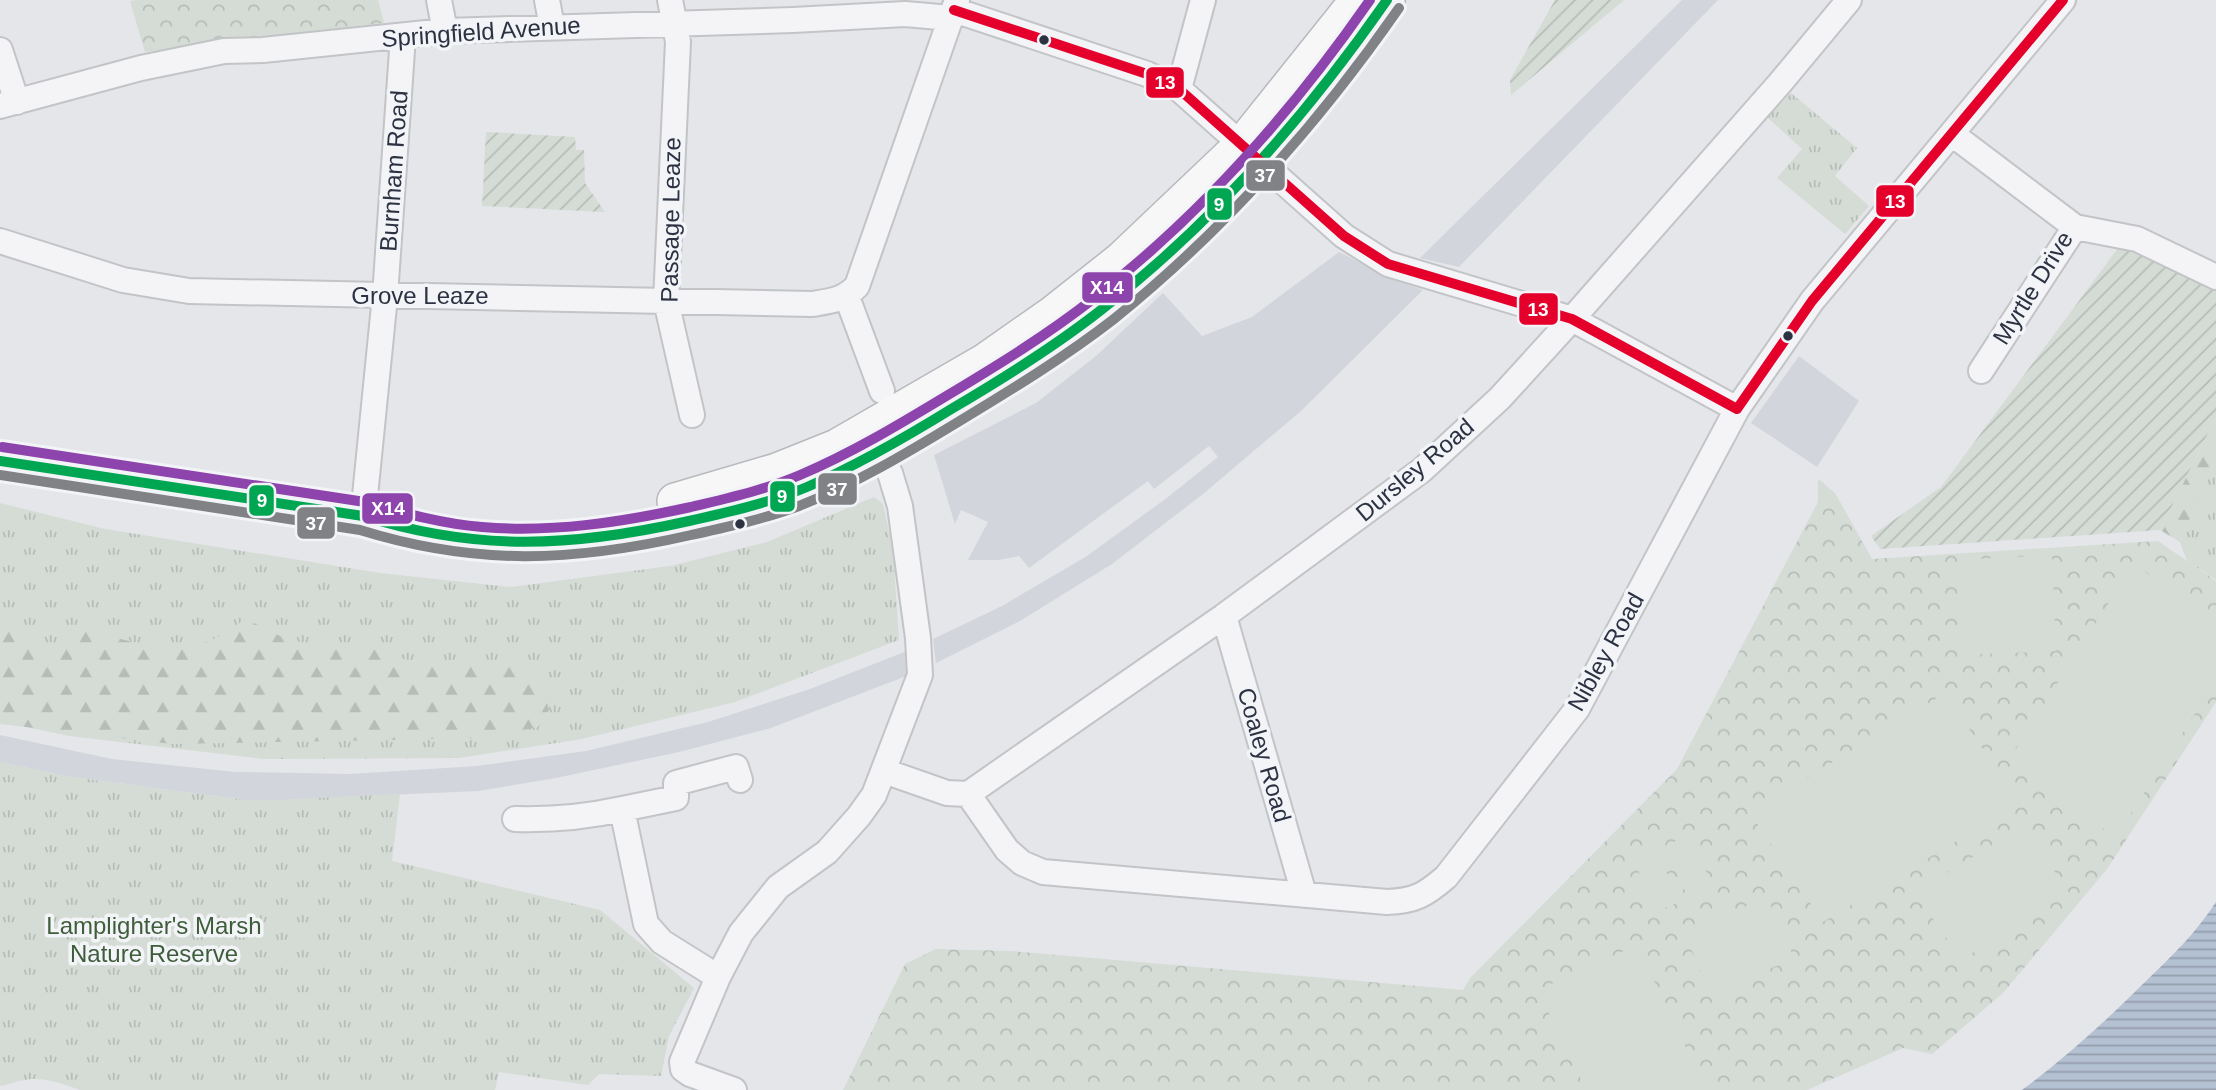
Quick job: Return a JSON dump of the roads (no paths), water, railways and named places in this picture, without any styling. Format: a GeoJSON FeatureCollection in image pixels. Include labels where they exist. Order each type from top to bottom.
{"type":"FeatureCollection","features":[{"type":"Feature","properties":{"kind":"highway"},"geometry":{"type":"LineString","coordinates":[[0,461],[363,516],[396,528],[482,542],[531,544],[588,541],[648,531],[737,510],[805,488],[879,452],[999,381],[1124,291],[1222,199],[1250,153],[1358,0]]}},
{"type":"Feature","properties":{"kind":"highway"},"geometry":{"type":"LineString","coordinates":[[363,516],[397,510],[534,526],[636,511],[777,471],[837,447],[984,362],[1054,313],[1121,260],[1250,153],[1370,26],[1387,0]]}},
{"type":"Feature","properties":{"kind":"street"},"geometry":{"type":"LineString","coordinates":[[439,0],[445,31]]}},
{"type":"Feature","properties":{"kind":"street"},"geometry":{"type":"LineString","coordinates":[[547,0],[552,27]]}},
{"type":"Feature","properties":{"kind":"street"},"geometry":{"type":"LineString","coordinates":[[1179,89],[1203,0]]}},
{"type":"Feature","properties":{"kind":"street","name":"Dursley Road"},"geometry":{"type":"LineString","coordinates":[[968,794],[1224,617],[1422,470],[1500,398],[1572,319],[1780,83],[1849,0]]}},
{"type":"Feature","properties":{"kind":"street","name":"Nibley Road"},"geometry":{"type":"LineString","coordinates":[[968,794],[1007,850],[1022,863],[1043,872],[1387,902],[1410,901],[1429,891],[1446,877],[1577,709],[1737,409],[1812,301],[2063,0]]}},
{"type":"Feature","properties":{"kind":"street","name":"Springfield Avenue"},"geometry":{"type":"LineString","coordinates":[[0,50],[8,104],[141,68],[224,51],[263,50],[445,31],[552,27],[673,11],[791,10],[905,14],[954,10],[1147,74],[1179,89],[1344,236],[1388,264],[1572,319],[1737,409]]}},
{"type":"Feature","properties":{"kind":"street"},"geometry":{"type":"LineString","coordinates":[[882,391],[846,296],[857,286],[954,10]]}},
{"type":"Feature","properties":{"kind":"street","name":"Passage Leaze"},"geometry":{"type":"LineString","coordinates":[[673,11],[678,42],[666,301],[692,415]]}},
{"type":"Feature","properties":{"kind":"street","name":"Burnham Road"},"geometry":{"type":"LineString","coordinates":[[363,516],[385,296],[403,36]]}},
{"type":"Feature","properties":{"kind":"street","name":"Myrtle Drive"},"geometry":{"type":"LineString","coordinates":[[1952,134],[2075,227],[1981,371]]}},
{"type":"Feature","properties":{"kind":"street"},"geometry":{"type":"LineString","coordinates":[[2075,227],[2137,239],[2216,276]]}},
{"type":"Feature","properties":{"kind":"street","name":"Grove Leaze"},"geometry":{"type":"LineString","coordinates":[[0,242],[123,280],[189,291],[812,304],[846,296]]}},
{"type":"Feature","properties":{"kind":"street"},"geometry":{"type":"LineString","coordinates":[[734,1090],[690,1074],[683,1069],[682,1062],[718,978],[741,933],[778,887],[820,859],[874,795],[920,675],[900,506],[890,473],[879,452]]}},
{"type":"Feature","properties":{"kind":"street","name":"Coaley Road"},"geometry":{"type":"LineString","coordinates":[[1224,617],[1304,894]]}},
{"type":"Feature","properties":{"kind":"street"},"geometry":{"type":"LineString","coordinates":[[515,819],[551,820],[589,816],[677,798],[676,783],[736,767],[740,780]]}},
{"type":"Feature","properties":{"kind":"street"},"geometry":{"type":"LineString","coordinates":[[884,771],[947,793],[968,794]]}},
{"type":"Feature","properties":{"kind":"street"},"geometry":{"type":"LineString","coordinates":[[622,809],[646,924],[662,943],[718,978]]}},
{"type":"Feature","properties":{"kind":"water"},"geometry":{"type":"Polygon","coordinates":[[[2216,902],[2216,1090],[2022,1090],[2130,997],[2183,944],[2216,902]]]}},
{"type":"Feature","properties":{"kind":"park label","name":"Lamplighter's Marsh Nature Reserve"},"geometry":{"type":"Point","coordinates":[154,940]}}]}
